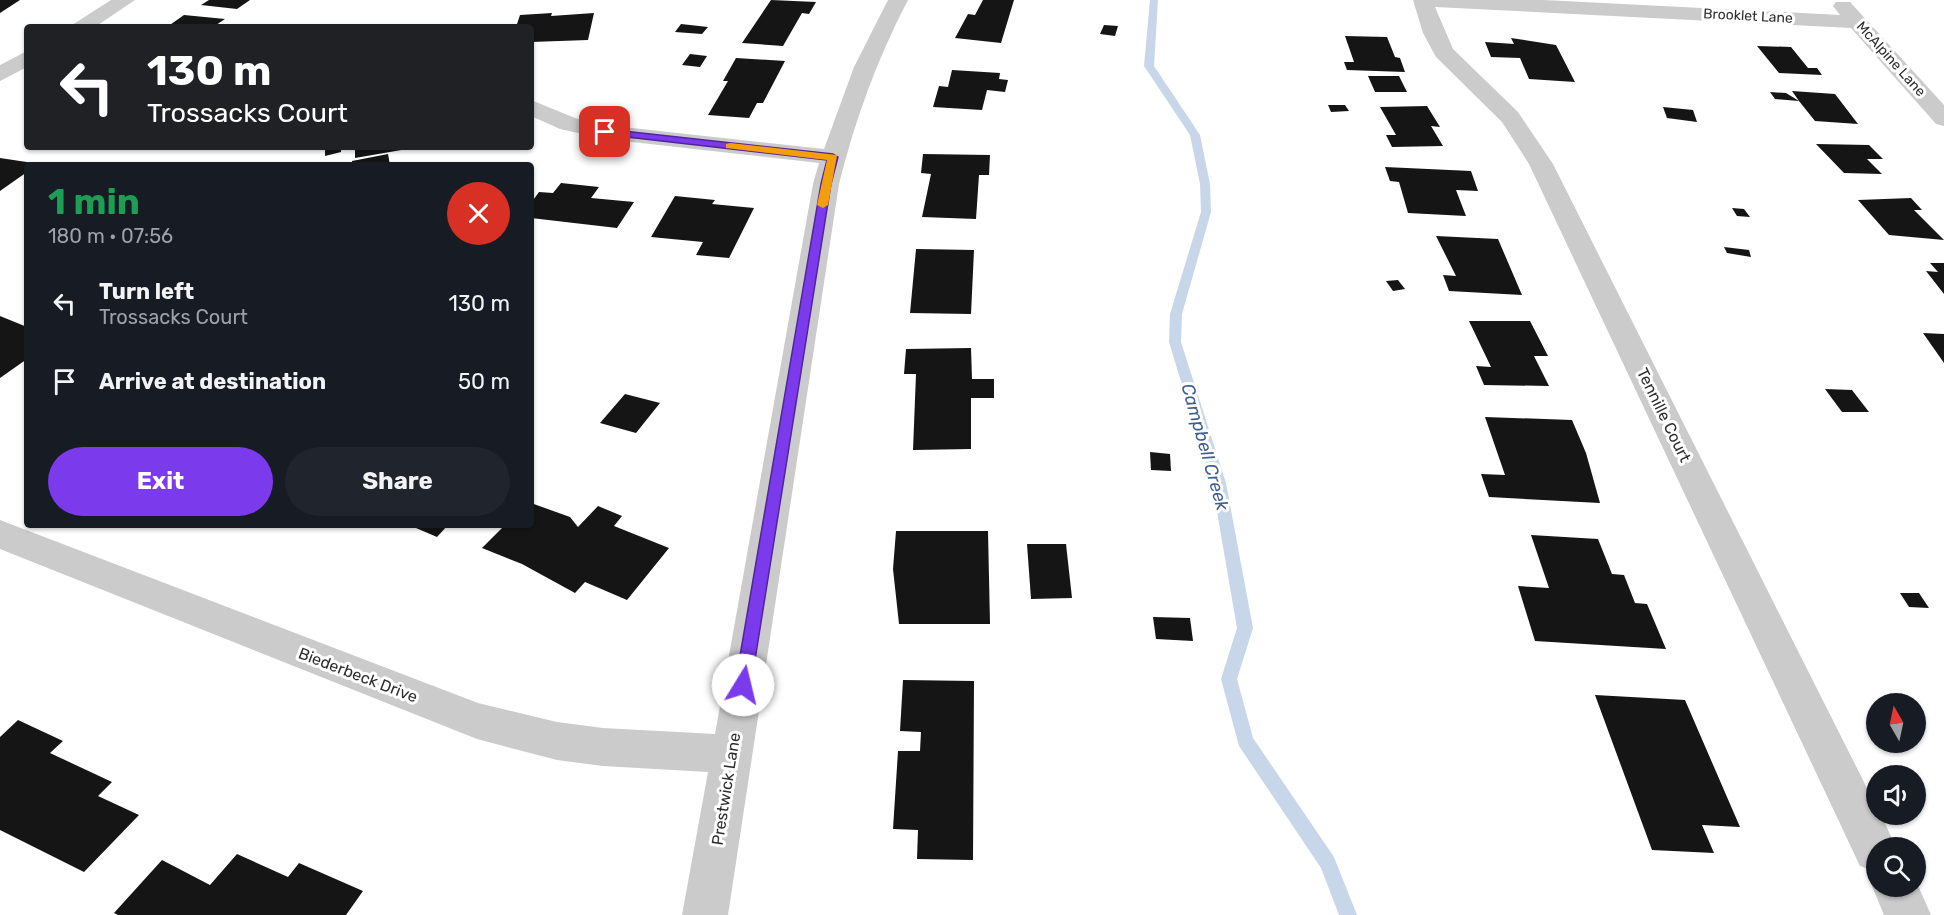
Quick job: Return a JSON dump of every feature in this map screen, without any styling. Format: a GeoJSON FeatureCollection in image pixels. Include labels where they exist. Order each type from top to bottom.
{"type":"FeatureCollection","features":[{"type":"Feature","properties":{"kind":"street"},"geometry":{"type":"LineString","coordinates":[[85,24],[125,0]]}},
{"type":"Feature","properties":{"kind":"street","name":"Prestwick Lane"},"geometry":{"type":"LineString","coordinates":[[705,915],[826,184],[860,77],[898,0]]}},
{"type":"Feature","properties":{"kind":"street","name":"Brooklet Lane"},"geometry":{"type":"LineString","coordinates":[[1423,0],[1857,22]]}},
{"type":"Feature","properties":{"kind":"street","name":"Tennille Court"},"geometry":{"type":"LineString","coordinates":[[1423,0],[1437,42],[1445,54],[1504,111],[1523,133],[1541,164],[1870,837]]}},
{"type":"Feature","properties":{"kind":"street","name":"McAlpine Lane"},"geometry":{"type":"LineString","coordinates":[[1838,0],[1944,119]]}},
{"type":"Feature","properties":{"kind":"street"},"geometry":{"type":"LineString","coordinates":[[0,74],[24,60]]}},
{"type":"Feature","properties":{"kind":"street"},"geometry":{"type":"LineString","coordinates":[[534,108],[568,124],[605,132],[833,157]]}},
{"type":"Feature","properties":{"kind":"street","name":"Biederbeck Drive"},"geometry":{"type":"LineString","coordinates":[[0,534],[477,721],[556,741],[603,747],[731,754]]}},
{"type":"Feature","properties":{"kind":"street"},"geometry":{"type":"LineString","coordinates":[[1899,897],[1908,915]]}},
{"type":"Feature","properties":{"kind":"building"},"geometry":{"type":"Polygon","coordinates":[[[0,0],[20,0],[0,13],[0,0]]]}},
{"type":"Feature","properties":{"kind":"building"},"geometry":{"type":"Polygon","coordinates":[[[209,0],[250,0],[237,9],[201,5],[209,0]]]}},
{"type":"Feature","properties":{"kind":"building"},"geometry":{"type":"Polygon","coordinates":[[[771,0],[816,2],[809,14],[802,13],[783,46],[742,43],[771,0]]]}},
{"type":"Feature","properties":{"kind":"building"},"geometry":{"type":"Polygon","coordinates":[[[983,0],[1014,0],[1001,43],[955,38],[968,14],[975,15],[983,0]]]}},
{"type":"Feature","properties":{"kind":"building"},"geometry":{"type":"Polygon","coordinates":[[[552,13],[551,16],[594,13],[588,40],[534,42],[534,24],[517,24],[520,15],[552,13]]]}},
{"type":"Feature","properties":{"kind":"building"},"geometry":{"type":"Polygon","coordinates":[[[184,15],[225,19],[218,24],[171,24],[184,15]]]}},
{"type":"Feature","properties":{"kind":"building"},"geometry":{"type":"Polygon","coordinates":[[[681,24],[708,27],[702,34],[675,32],[681,24]]]}},
{"type":"Feature","properties":{"kind":"building"},"geometry":{"type":"Polygon","coordinates":[[[1104,25],[1118,26],[1115,36],[1100,34],[1104,25]]]}},
{"type":"Feature","properties":{"kind":"building"},"geometry":{"type":"Polygon","coordinates":[[[1345,36],[1387,37],[1395,57],[1400,58],[1405,72],[1347,70],[1344,62],[1354,62],[1345,36]]]}},
{"type":"Feature","properties":{"kind":"building"},"geometry":{"type":"Polygon","coordinates":[[[1511,38],[1556,45],[1575,82],[1529,79],[1520,58],[1491,57],[1485,42],[1514,44],[1511,38]]]}},
{"type":"Feature","properties":{"kind":"building"},"geometry":{"type":"Polygon","coordinates":[[[1757,46],[1791,47],[1808,68],[1817,68],[1822,75],[1779,73],[1757,46]]]}},
{"type":"Feature","properties":{"kind":"building"},"geometry":{"type":"Polygon","coordinates":[[[690,54],[707,56],[700,67],[682,65],[690,54]]]}},
{"type":"Feature","properties":{"kind":"building"},"geometry":{"type":"Polygon","coordinates":[[[736,58],[785,61],[763,103],[757,103],[749,118],[708,115],[728,81],[723,81],[736,58]]]}},
{"type":"Feature","properties":{"kind":"building"},"geometry":{"type":"Polygon","coordinates":[[[952,70],[1000,73],[999,79],[1008,80],[1005,92],[987,90],[982,110],[933,107],[939,86],[948,87],[952,70]]]}},
{"type":"Feature","properties":{"kind":"building"},"geometry":{"type":"Polygon","coordinates":[[[1368,76],[1399,76],[1407,92],[1375,92],[1368,76]]]}},
{"type":"Feature","properties":{"kind":"building"},"geometry":{"type":"Polygon","coordinates":[[[1792,91],[1835,94],[1858,124],[1815,121],[1792,91]]]}},
{"type":"Feature","properties":{"kind":"building"},"geometry":{"type":"Polygon","coordinates":[[[1770,92],[1786,93],[1799,101],[1775,99],[1770,92]]]}},
{"type":"Feature","properties":{"kind":"building"},"geometry":{"type":"Polygon","coordinates":[[[1328,105],[1345,105],[1349,111],[1331,112],[1328,105]]]}},
{"type":"Feature","properties":{"kind":"building"},"geometry":{"type":"Polygon","coordinates":[[[1427,106],[1440,127],[1431,126],[1443,146],[1392,147],[1386,135],[1396,135],[1380,107],[1427,106]]]}},
{"type":"Feature","properties":{"kind":"building"},"geometry":{"type":"Polygon","coordinates":[[[1663,107],[1693,110],[1697,122],[1667,118],[1663,107]]]}},
{"type":"Feature","properties":{"kind":"building"},"geometry":{"type":"Polygon","coordinates":[[[1816,144],[1869,145],[1883,159],[1867,159],[1882,174],[1844,173],[1816,144]]]}},
{"type":"Feature","properties":{"kind":"building"},"geometry":{"type":"Polygon","coordinates":[[[325,150],[341,150],[341,152],[325,156],[325,150]]]}},
{"type":"Feature","properties":{"kind":"building"},"geometry":{"type":"Polygon","coordinates":[[[355,150],[401,150],[355,158],[355,150]]]}},
{"type":"Feature","properties":{"kind":"building"},"geometry":{"type":"Polygon","coordinates":[[[388,154],[389,162],[352,162],[388,154]]]}},
{"type":"Feature","properties":{"kind":"building"},"geometry":{"type":"Polygon","coordinates":[[[923,154],[990,155],[989,175],[979,175],[976,219],[922,217],[931,174],[921,173],[923,154]]]}},
{"type":"Feature","properties":{"kind":"building"},"geometry":{"type":"Polygon","coordinates":[[[0,158],[27,162],[24,162],[24,174],[0,191],[0,158]]]}},
{"type":"Feature","properties":{"kind":"building"},"geometry":{"type":"Polygon","coordinates":[[[1385,167],[1471,171],[1478,191],[1456,190],[1466,216],[1408,213],[1399,182],[1390,181],[1385,167]]]}},
{"type":"Feature","properties":{"kind":"building"},"geometry":{"type":"Polygon","coordinates":[[[561,183],[599,187],[591,198],[634,202],[617,228],[534,218],[534,199],[539,192],[553,193],[561,183]]]}},
{"type":"Feature","properties":{"kind":"building"},"geometry":{"type":"Polygon","coordinates":[[[675,196],[715,200],[712,204],[754,208],[729,258],[696,255],[703,242],[651,237],[675,196]]]}},
{"type":"Feature","properties":{"kind":"building"},"geometry":{"type":"Polygon","coordinates":[[[1911,198],[1922,210],[1914,210],[1944,240],[1889,235],[1858,200],[1911,198]]]}},
{"type":"Feature","properties":{"kind":"building"},"geometry":{"type":"Polygon","coordinates":[[[1732,208],[1744,209],[1750,217],[1737,216],[1732,208]]]}},
{"type":"Feature","properties":{"kind":"building"},"geometry":{"type":"Polygon","coordinates":[[[1436,236],[1498,239],[1522,295],[1449,291],[1443,275],[1456,276],[1436,236]]]}},
{"type":"Feature","properties":{"kind":"building"},"geometry":{"type":"Polygon","coordinates":[[[1724,247],[1749,250],[1751,257],[1727,253],[1724,247]]]}},
{"type":"Feature","properties":{"kind":"building"},"geometry":{"type":"Polygon","coordinates":[[[916,249],[974,250],[971,314],[910,313],[916,249]]]}},
{"type":"Feature","properties":{"kind":"building"},"geometry":{"type":"Polygon","coordinates":[[[1930,263],[1944,263],[1944,294],[1926,271],[1938,272],[1930,263]]]}},
{"type":"Feature","properties":{"kind":"building"},"geometry":{"type":"Polygon","coordinates":[[[1398,280],[1405,289],[1393,291],[1386,281],[1398,280]]]}},
{"type":"Feature","properties":{"kind":"building"},"geometry":{"type":"Polygon","coordinates":[[[0,316],[24,326],[24,361],[0,378],[0,316]]]}},
{"type":"Feature","properties":{"kind":"building"},"geometry":{"type":"Polygon","coordinates":[[[1469,321],[1530,321],[1548,356],[1534,356],[1549,386],[1484,385],[1476,366],[1491,367],[1469,321]]]}},
{"type":"Feature","properties":{"kind":"building"},"geometry":{"type":"Polygon","coordinates":[[[1923,333],[1944,334],[1944,363],[1923,333]]]}},
{"type":"Feature","properties":{"kind":"building"},"geometry":{"type":"Polygon","coordinates":[[[971,348],[972,379],[994,379],[994,398],[971,398],[971,449],[913,450],[916,374],[904,374],[906,349],[971,348]]]}},
{"type":"Feature","properties":{"kind":"building"},"geometry":{"type":"Polygon","coordinates":[[[1825,389],[1852,390],[1869,412],[1842,412],[1825,389]]]}},
{"type":"Feature","properties":{"kind":"building"},"geometry":{"type":"Polygon","coordinates":[[[625,394],[660,403],[636,433],[600,423],[625,394]]]}},
{"type":"Feature","properties":{"kind":"building"},"geometry":{"type":"Polygon","coordinates":[[[1485,417],[1572,420],[1586,453],[1600,503],[1489,497],[1481,474],[1505,475],[1485,417]]]}},
{"type":"Feature","properties":{"kind":"building"},"geometry":{"type":"Polygon","coordinates":[[[1150,452],[1170,454],[1171,471],[1151,470],[1150,452]]]}},
{"type":"Feature","properties":{"kind":"building"},"geometry":{"type":"Polygon","coordinates":[[[534,504],[570,517],[578,527],[598,506],[622,516],[614,526],[669,548],[627,600],[585,582],[575,593],[522,564],[482,548],[502,528],[534,528],[534,504]]]}},
{"type":"Feature","properties":{"kind":"building"},"geometry":{"type":"Polygon","coordinates":[[[416,528],[445,528],[437,537],[416,528]]]}},
{"type":"Feature","properties":{"kind":"building"},"geometry":{"type":"Polygon","coordinates":[[[896,531],[988,531],[990,624],[899,624],[893,569],[896,531]]]}},
{"type":"Feature","properties":{"kind":"building"},"geometry":{"type":"Polygon","coordinates":[[[1531,535],[1598,539],[1612,574],[1624,575],[1635,603],[1647,604],[1666,649],[1535,641],[1518,586],[1549,588],[1531,535]]]}},
{"type":"Feature","properties":{"kind":"building"},"geometry":{"type":"Polygon","coordinates":[[[1027,544],[1066,544],[1072,598],[1031,599],[1027,544]]]}},
{"type":"Feature","properties":{"kind":"building"},"geometry":{"type":"Polygon","coordinates":[[[1900,593],[1919,593],[1929,608],[1909,607],[1900,593]]]}},
{"type":"Feature","properties":{"kind":"building"},"geometry":{"type":"Polygon","coordinates":[[[1153,617],[1190,618],[1193,641],[1156,639],[1153,617]]]}},
{"type":"Feature","properties":{"kind":"building"},"geometry":{"type":"Polygon","coordinates":[[[903,680],[974,681],[973,860],[917,859],[918,830],[893,829],[898,751],[920,751],[921,732],[900,731],[903,680]]]}},
{"type":"Feature","properties":{"kind":"building"},"geometry":{"type":"Polygon","coordinates":[[[1595,695],[1685,700],[1740,827],[1702,825],[1714,853],[1652,850],[1595,695]]]}},
{"type":"Feature","properties":{"kind":"building"},"geometry":{"type":"Polygon","coordinates":[[[18,720],[63,741],[50,753],[112,782],[98,796],[139,815],[84,872],[0,830],[0,737],[18,720]]]}},
{"type":"Feature","properties":{"kind":"building"},"geometry":{"type":"Polygon","coordinates":[[[237,854],[288,877],[299,863],[363,891],[346,915],[118,915],[114,913],[162,860],[210,885],[237,854]]]}},
{"type":"Feature","properties":{"kind":"waterway","name":"Campbell Creek"},"geometry":{"type":"LineString","coordinates":[[1154,0],[1149,66],[1195,135],[1205,184],[1206,212],[1176,314],[1175,342],[1219,483],[1245,628],[1229,679],[1245,741],[1328,863],[1348,915]]}},
{"type":"Feature","properties":{"kind":"slow traffic"},"geometry":{"type":"LineString","coordinates":[[730,146],[833,157],[823,205]]}},
{"type":"Feature","properties":{"kind":"route"},"geometry":{"type":"LineString","coordinates":[[605,132],[833,157],[826,184],[743,685]]}}]}
